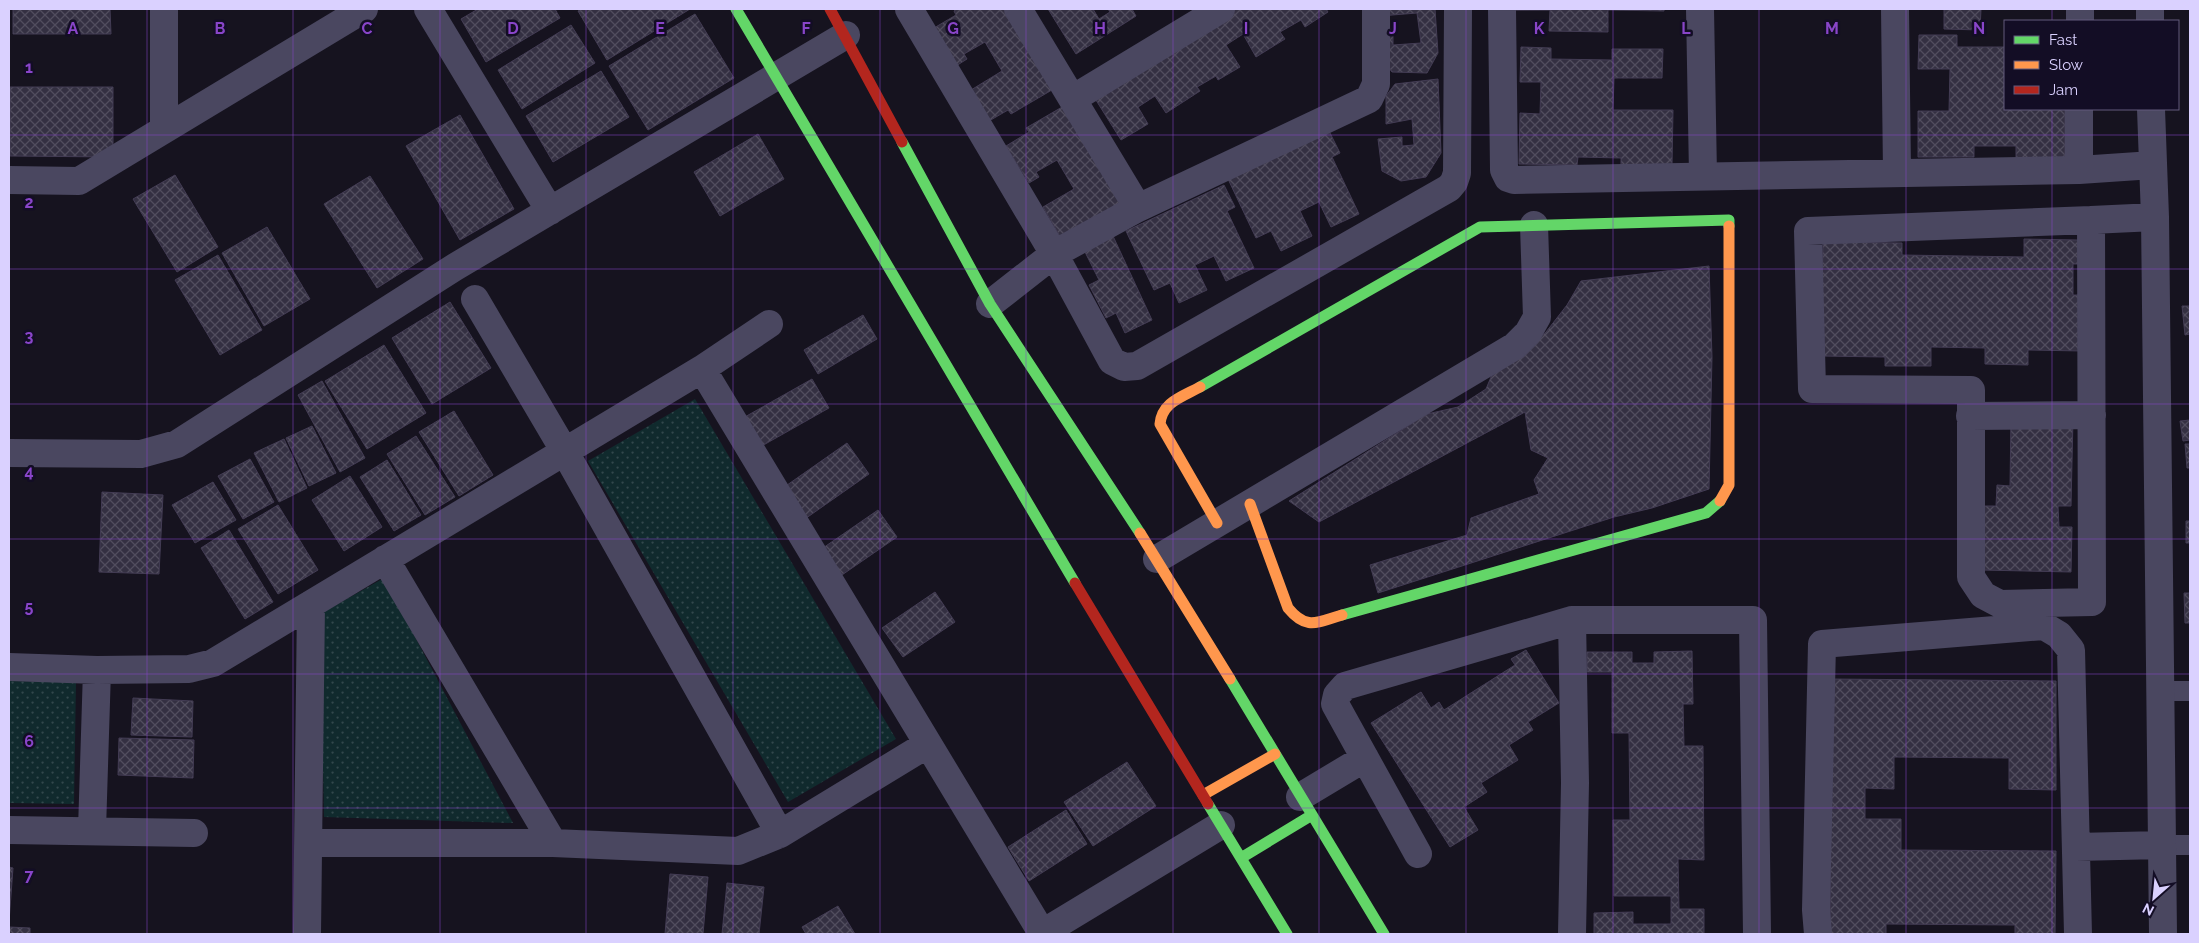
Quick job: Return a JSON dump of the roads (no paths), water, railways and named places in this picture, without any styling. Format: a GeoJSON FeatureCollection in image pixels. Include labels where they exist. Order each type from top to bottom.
{"type":"FeatureCollection","features":[{"type":"Feature","properties":{"kind":"street"},"geometry":{"type":"LineString","coordinates":[[164,9],[164,130]]}},
{"type":"Feature","properties":{"kind":"street"},"geometry":{"type":"LineString","coordinates":[[9,180],[79,181],[364,9]]}},
{"type":"Feature","properties":{"kind":"street"},"geometry":{"type":"LineString","coordinates":[[428,9],[550,211]]}},
{"type":"Feature","properties":{"kind":"street"},"geometry":{"type":"LineString","coordinates":[[736,9],[1106,636],[1287,934]]}},
{"type":"Feature","properties":{"kind":"street"},"geometry":{"type":"LineString","coordinates":[[830,9],[990,304],[1157,559],[1384,934]]}},
{"type":"Feature","properties":{"kind":"street"},"geometry":{"type":"LineString","coordinates":[[909,9],[1054,254],[1112,361],[1124,367],[1136,366],[1449,188],[1454,182],[1456,173],[1458,9]]}},
{"type":"Feature","properties":{"kind":"street"},"geometry":{"type":"LineString","coordinates":[[1018,9],[1074,98],[1138,208]]}},
{"type":"Feature","properties":{"kind":"street"},"geometry":{"type":"LineString","coordinates":[[1074,98],[1221,9]]}},
{"type":"Feature","properties":{"kind":"street"},"geometry":{"type":"LineString","coordinates":[[990,304],[1054,254],[1138,208],[1369,99],[1376,84],[1376,9]]}},
{"type":"Feature","properties":{"kind":"street"},"geometry":{"type":"LineString","coordinates":[[1502,9],[1504,170],[1508,178],[1514,180],[2079,170],[2153,165]]}},
{"type":"Feature","properties":{"kind":"street"},"geometry":{"type":"LineString","coordinates":[[1700,9],[1703,176]]}},
{"type":"Feature","properties":{"kind":"street"},"geometry":{"type":"LineString","coordinates":[[1895,9],[1898,172]]}},
{"type":"Feature","properties":{"kind":"street"},"geometry":{"type":"LineString","coordinates":[[9,453],[141,454],[178,444],[455,268],[846,36]]}},
{"type":"Feature","properties":{"kind":"street"},"geometry":{"type":"LineString","coordinates":[[2079,110],[2079,170]]}},
{"type":"Feature","properties":{"kind":"street"},"geometry":{"type":"LineString","coordinates":[[2152,110],[2155,217],[2163,934]]}},
{"type":"Feature","properties":{"kind":"street"},"geometry":{"type":"LineString","coordinates":[[2091,220],[2092,602],[2000,604],[1983,595],[1971,577],[1970,390],[1812,390],[1808,232],[2155,217]]}},
{"type":"Feature","properties":{"kind":"street"},"geometry":{"type":"LineString","coordinates":[[1217,523],[1160,424],[1161,415],[1166,406],[1480,227],[1729,220],[1729,485],[1721,500],[1706,513],[1311,624],[1298,620],[1288,608],[1250,504]]}},
{"type":"Feature","properties":{"kind":"street"},"geometry":{"type":"LineString","coordinates":[[1157,559],[1514,346],[1528,333],[1537,317],[1534,225]]}},
{"type":"Feature","properties":{"kind":"street"},"geometry":{"type":"LineString","coordinates":[[475,299],[565,452],[780,834]]}},
{"type":"Feature","properties":{"kind":"street"},"geometry":{"type":"LineString","coordinates":[[9,667],[97,670],[189,669],[213,663],[702,370],[769,324]]}},
{"type":"Feature","properties":{"kind":"street"},"geometry":{"type":"LineString","coordinates":[[702,370],[1041,934],[1221,825]]}},
{"type":"Feature","properties":{"kind":"street"},"geometry":{"type":"LineString","coordinates":[[1970,416],[2092,414]]}},
{"type":"Feature","properties":{"kind":"street"},"geometry":{"type":"LineString","coordinates":[[385,559],[553,843]]}},
{"type":"Feature","properties":{"kind":"street"},"geometry":{"type":"LineString","coordinates":[[307,934],[310,842],[311,604]]}},
{"type":"Feature","properties":{"kind":"street"},"geometry":{"type":"LineString","coordinates":[[1572,620],[1575,784],[1572,934]]}},
{"type":"Feature","properties":{"kind":"street"},"geometry":{"type":"LineString","coordinates":[[1418,854],[1335,704],[1337,695],[1345,686],[1572,620],[1753,620],[1757,934]]}},
{"type":"Feature","properties":{"kind":"street"},"geometry":{"type":"LineString","coordinates":[[1818,934],[1816,910],[1822,644],[2044,626],[2059,635],[2071,650],[2078,934]]}},
{"type":"Feature","properties":{"kind":"street"},"geometry":{"type":"LineString","coordinates":[[92,830],[97,670]]}},
{"type":"Feature","properties":{"kind":"street"},"geometry":{"type":"LineString","coordinates":[[310,842],[553,843],[738,851],[780,834],[928,744]]}},
{"type":"Feature","properties":{"kind":"street"},"geometry":{"type":"LineString","coordinates":[[1203,795],[1275,754]]}},
{"type":"Feature","properties":{"kind":"street"},"geometry":{"type":"LineString","coordinates":[[1241,858],[1365,758]]}},
{"type":"Feature","properties":{"kind":"street"},"geometry":{"type":"LineString","coordinates":[[9,830],[194,833]]}},
{"type":"Feature","properties":{"kind":"street"},"geometry":{"type":"LineString","coordinates":[[2076,847],[2162,845]]}},
{"type":"Feature","properties":{"kind":"lane"},"geometry":{"type":"LineString","coordinates":[[2160,691],[2190,691]]}},
{"type":"Feature","properties":{"kind":"lane"},"geometry":{"type":"LineString","coordinates":[[2162,845],[2190,845]]}}]}
